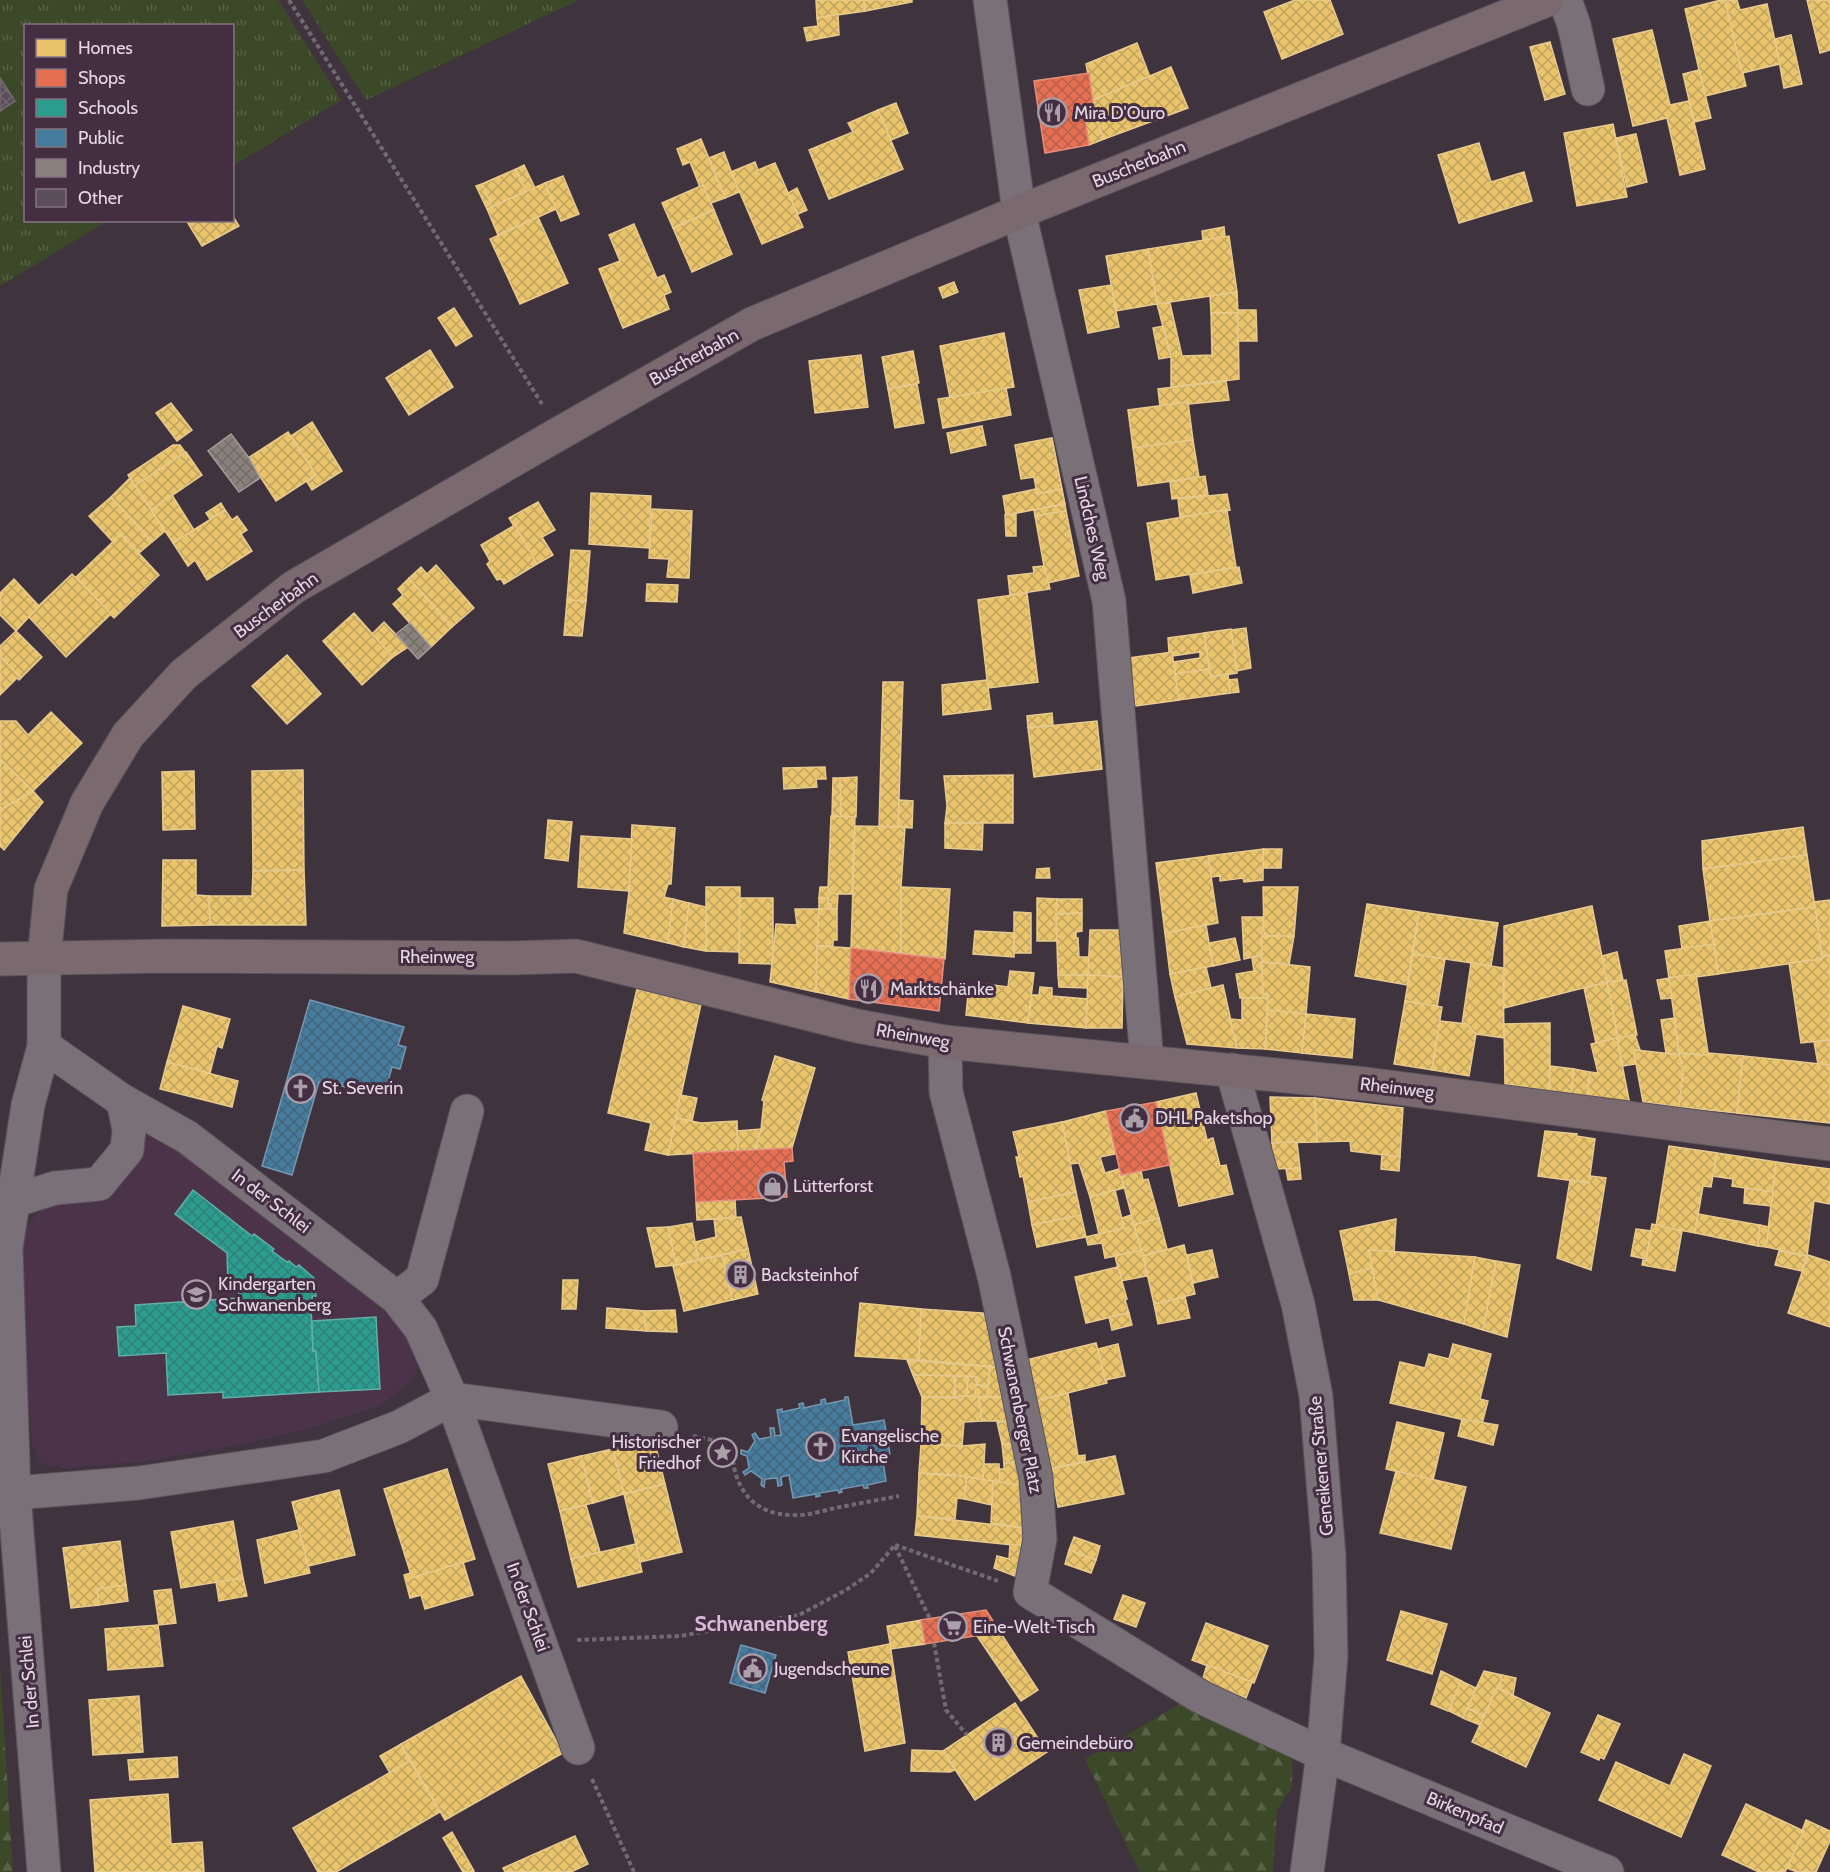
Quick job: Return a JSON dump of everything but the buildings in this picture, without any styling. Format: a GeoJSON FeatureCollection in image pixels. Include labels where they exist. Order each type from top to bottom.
{"type":"FeatureCollection","features":[{"type":"Feature","properties":{"kind":"main road","name":"Buscherbahn"},"geometry":{"type":"LineString","coordinates":[[44,958],[51,889],[87,804],[128,735],[184,674],[294,587],[752,324],[1019,212],[1547,0]]}},
{"type":"Feature","properties":{"kind":"main road","name":"Rheinweg"},"geometry":{"type":"LineString","coordinates":[[0,958],[576,956],[857,1026],[945,1042],[1366,1084],[1830,1144]]}},
{"type":"Feature","properties":{"kind":"street","name":"Lindches Weg"},"geometry":{"type":"LineString","coordinates":[[990,0],[1019,212],[1108,601],[1147,1062]]}},
{"type":"Feature","properties":{"kind":"street"},"geometry":{"type":"LineString","coordinates":[[1565,0],[1574,25],[1588,89]]}},
{"type":"Feature","properties":{"kind":"street","name":"In der Schlei"},"geometry":{"type":"LineString","coordinates":[[44,958],[44,1046],[28,1106],[6,1248],[14,1493],[44,1872]]}},
{"type":"Feature","properties":{"kind":"street","name":"Schwanenberger Platz"},"geometry":{"type":"LineString","coordinates":[[945,1042],[946,1092],[994,1276],[1036,1478],[1040,1539],[1030,1592]]}},
{"type":"Feature","properties":{"kind":"street","name":"In der Schlei"},"geometry":{"type":"LineString","coordinates":[[44,1046],[123,1101],[187,1137],[398,1298],[421,1329],[452,1399],[578,1748]]}},
{"type":"Feature","properties":{"kind":"street","name":"Geneikener Straße"},"geometry":{"type":"LineString","coordinates":[[1232,1070],[1298,1304],[1316,1396],[1329,1556],[1331,1645],[1323,1754],[1307,1872]]}},
{"type":"Feature","properties":{"kind":"street"},"geometry":{"type":"LineString","coordinates":[[13,1201],[55,1188],[99,1184],[127,1150],[129,1130],[123,1101]]}},
{"type":"Feature","properties":{"kind":"street"},"geometry":{"type":"LineString","coordinates":[[398,1298],[422,1279],[467,1111]]}},
{"type":"Feature","properties":{"kind":"street"},"geometry":{"type":"LineString","coordinates":[[14,1493],[139,1483],[324,1456],[399,1427],[452,1399],[661,1428]]}},
{"type":"Feature","properties":{"kind":"street"},"geometry":{"type":"LineString","coordinates":[[1030,1592],[1201,1697],[1323,1754]]}},
{"type":"Feature","properties":{"kind":"street","name":"Birkenpfad"},"geometry":{"type":"LineString","coordinates":[[1323,1754],[1607,1872]]}},
{"type":"Feature","properties":{"kind":"path"},"geometry":{"type":"LineString","coordinates":[[289,0],[560,433]]}},
{"type":"Feature","properties":{"kind":"path"},"geometry":{"type":"LineString","coordinates":[[712,1440],[732,1449],[732,1466],[738,1482],[750,1501],[769,1512],[794,1516],[899,1496]]}},
{"type":"Feature","properties":{"kind":"path"},"geometry":{"type":"LineString","coordinates":[[895,1545],[1030,1592]]}},
{"type":"Feature","properties":{"kind":"path"},"geometry":{"type":"LineString","coordinates":[[540,1641],[680,1636],[799,1615],[846,1590],[871,1573],[895,1545]]}},
{"type":"Feature","properties":{"kind":"path"},"geometry":{"type":"LineString","coordinates":[[895,1545],[930,1619]]}},
{"type":"Feature","properties":{"kind":"path"},"geometry":{"type":"LineString","coordinates":[[934,1643],[946,1710],[967,1735]]}},
{"type":"Feature","properties":{"kind":"path"},"geometry":{"type":"LineString","coordinates":[[578,1748],[634,1872]]}},
{"type":"Feature","properties":{"kind":"shaded area","name":"Kindergarten Schwanenberg"},"geometry":{"type":"Polygon","coordinates":[[[145,1118],[411,1324],[427,1349],[413,1379],[382,1405],[308,1429],[148,1461],[66,1468],[41,1463],[32,1445],[19,1264],[26,1228],[40,1209],[96,1195],[122,1184],[140,1159],[145,1118]]]}},
{"type":"Feature","properties":{"kind":"green space"},"geometry":{"type":"Polygon","coordinates":[[[0,0],[278,0],[341,100],[234,165],[234,24],[24,24],[24,222],[105,222],[0,286],[0,0]]]}},
{"type":"Feature","properties":{"kind":"green space"},"geometry":{"type":"Polygon","coordinates":[[[302,0],[579,0],[366,100],[302,0]]]}},
{"type":"Feature","properties":{"kind":"green space"},"geometry":{"type":"Polygon","coordinates":[[[0,1665],[13,1872],[0,1872],[0,1665]]]}},
{"type":"Feature","properties":{"kind":"green space"},"geometry":{"type":"Polygon","coordinates":[[[1206,1689],[1293,1735],[1292,1787],[1277,1810],[1273,1872],[1140,1872],[1085,1759],[1206,1689]]]}},
{"type":"Feature","properties":{"kind":"place","name":"Mira D'Ouro"},"geometry":{"type":"Point","coordinates":[1053,113]}},
{"type":"Feature","properties":{"kind":"place","name":"Marktschänke"},"geometry":{"type":"Point","coordinates":[869,989]}},
{"type":"Feature","properties":{"kind":"place","name":"St. Severin"},"geometry":{"type":"Point","coordinates":[301,1088]}},
{"type":"Feature","properties":{"kind":"place","name":"DHL Paketshop"},"geometry":{"type":"Point","coordinates":[1134,1118]}},
{"type":"Feature","properties":{"kind":"place","name":"Lütterforst"},"geometry":{"type":"Point","coordinates":[772,1186]}},
{"type":"Feature","properties":{"kind":"place","name":"Backsteinhof"},"geometry":{"type":"Point","coordinates":[740,1275]}},
{"type":"Feature","properties":{"kind":"place","name":"Kindergarten Schwanenberg"},"geometry":{"type":"Point","coordinates":[197,1294]}},
{"type":"Feature","properties":{"kind":"place","name":"Evangelische Kirche"},"geometry":{"type":"Point","coordinates":[820,1446]}},
{"type":"Feature","properties":{"kind":"place","name":"Historischer Friedhof"},"geometry":{"type":"Point","coordinates":[722,1452]}},
{"type":"Feature","properties":{"kind":"place","name":"Eine-Welt-Tisch"},"geometry":{"type":"Point","coordinates":[952,1627]}},
{"type":"Feature","properties":{"kind":"place","name":"Jugendscheune"},"geometry":{"type":"Point","coordinates":[753,1669]}},
{"type":"Feature","properties":{"kind":"place","name":"Gemeindebüro"},"geometry":{"type":"Point","coordinates":[998,1743]}},
{"type":"Feature","properties":{"kind":"district","name":"Schwanenberg"},"geometry":{"type":"Point","coordinates":[761,1624]}}]}
